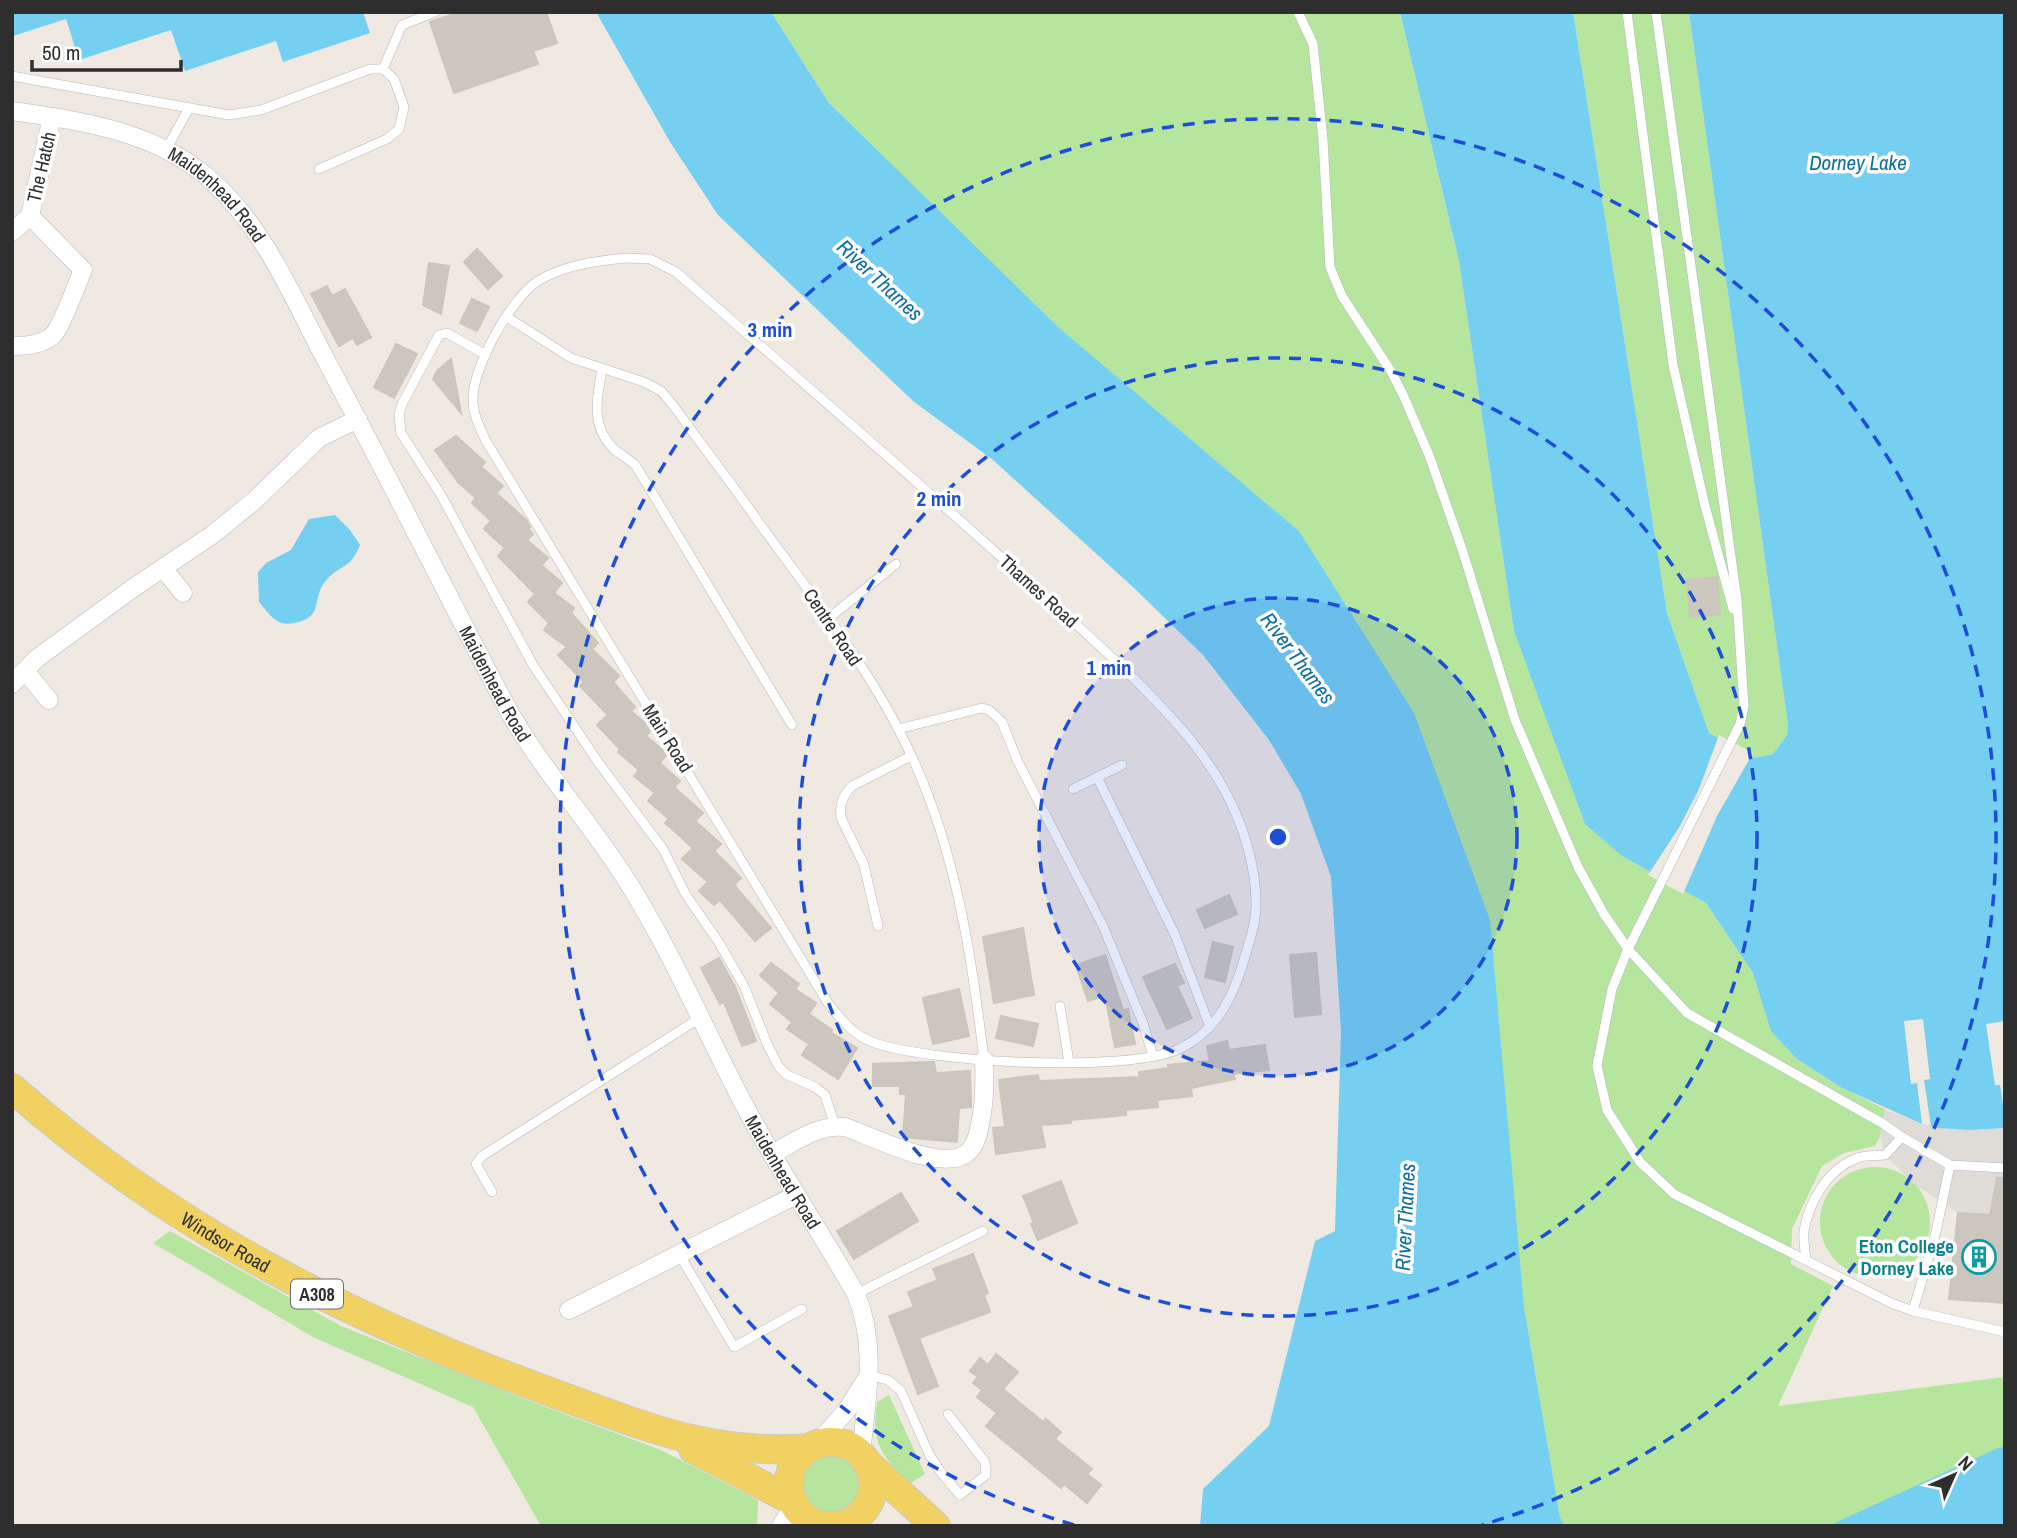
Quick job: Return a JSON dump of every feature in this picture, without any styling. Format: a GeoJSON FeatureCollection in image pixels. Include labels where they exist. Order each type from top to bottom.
{"type":"FeatureCollection","features":[{"type":"Feature","properties":{"kind":"main road","name":"Windsor Road"},"geometry":{"type":"LineString","coordinates":[[12,1088],[69,1136],[124,1177],[213,1236],[304,1287],[379,1324],[453,1356],[659,1432],[743,1449],[813,1446]]}},
{"type":"Feature","properties":{"kind":"main road","name":"Windsor Road"},"geometry":{"type":"LineString","coordinates":[[659,1432],[789,1510]]}},
{"type":"Feature","properties":{"kind":"main road"},"geometry":{"type":"LineString","coordinates":[[879,1526],[824,1525],[789,1510],[789,1482],[798,1458],[813,1446],[841,1443],[863,1458],[936,1526]]}},
{"type":"Feature","properties":{"kind":"main road"},"geometry":{"type":"LineString","coordinates":[[839,1525],[862,1512],[870,1499],[873,1485],[870,1469],[863,1458]]}},
{"type":"Feature","properties":{"kind":"street","name":"Maidenhead Road"},"geometry":{"type":"LineString","coordinates":[[12,111],[107,128],[166,150],[190,164],[213,181],[241,212],[279,271],[508,710],[546,770],[629,884],[648,915],[772,1154],[856,1294],[869,1337],[863,1458]]}},
{"type":"Feature","properties":{"kind":"street","name":"The Hatch"},"geometry":{"type":"LineString","coordinates":[[12,232],[30,216],[52,117]]}},
{"type":"Feature","properties":{"kind":"street","name":"The Hatch"},"geometry":{"type":"LineString","coordinates":[[12,346],[31,345],[54,334],[83,270],[30,216]]}},
{"type":"Feature","properties":{"kind":"street"},"geometry":{"type":"LineString","coordinates":[[49,700],[18,678],[36,659],[212,535],[255,500],[319,438],[358,419]]}},
{"type":"Feature","properties":{"kind":"street"},"geometry":{"type":"LineString","coordinates":[[163,568],[183,593]]}},
{"type":"Feature","properties":{"kind":"street"},"geometry":{"type":"LineString","coordinates":[[772,1154],[817,1130],[835,1126],[845,1127],[919,1154],[942,1158],[960,1157],[973,1147],[980,1127],[985,1089],[984,1060]]}},
{"type":"Feature","properties":{"kind":"street"},"geometry":{"type":"LineString","coordinates":[[569,1310],[796,1195]]}},
{"type":"Feature","properties":{"kind":"street"},"geometry":{"type":"LineString","coordinates":[[813,1446],[855,1399],[868,1375]]}},
{"type":"Feature","properties":{"kind":"lane"},"geometry":{"type":"LineString","coordinates":[[383,69],[402,25],[435,12]]}},
{"type":"Feature","properties":{"kind":"lane"},"geometry":{"type":"LineString","coordinates":[[1298,12],[1313,44],[1323,140],[1329,267],[1342,296],[1392,373],[1429,454],[1520,732],[1578,867],[1604,914],[1628,949],[1687,1013],[1882,1123],[1950,1166],[2005,1168]]}},
{"type":"Feature","properties":{"kind":"lane"},"geometry":{"type":"LineString","coordinates":[[1627,12],[1673,365],[1704,502],[1739,629]]}},
{"type":"Feature","properties":{"kind":"lane"},"geometry":{"type":"LineString","coordinates":[[1656,12],[1739,629],[1744,706],[1740,724],[1628,949],[1612,989],[1597,1066],[1607,1110],[1640,1162],[1674,1194],[1891,1303],[1913,1311],[2005,1332]]}},
{"type":"Feature","properties":{"kind":"lane"},"geometry":{"type":"LineString","coordinates":[[12,76],[229,115],[261,110],[370,69],[383,69],[394,79],[404,107],[399,129],[387,139],[319,169]]}},
{"type":"Feature","properties":{"kind":"lane"},"geometry":{"type":"LineString","coordinates":[[166,150],[189,108]]}},
{"type":"Feature","properties":{"kind":"lane","name":"Thames Road"},"geometry":{"type":"LineString","coordinates":[[507,317],[528,288],[559,270],[625,258],[650,259],[669,267],[1067,615],[1189,736],[1218,778],[1238,820],[1252,865],[1256,905],[1250,940],[1233,991],[1227,1006],[1210,1027],[1179,1049],[1153,1056],[1069,1062],[984,1060]]}},
{"type":"Feature","properties":{"kind":"lane","name":"Main Road"},"geometry":{"type":"LineString","coordinates":[[507,317],[476,379],[472,402],[486,441],[828,1003],[848,1027],[867,1040],[932,1055],[984,1060]]}},
{"type":"Feature","properties":{"kind":"lane","name":"Centre Road"},"geometry":{"type":"LineString","coordinates":[[507,317],[571,358],[654,386],[668,398],[829,618],[898,729],[938,824],[957,893],[975,984],[984,1060]]}},
{"type":"Feature","properties":{"kind":"lane"},"geometry":{"type":"LineString","coordinates":[[486,355],[447,333],[439,335],[402,404],[399,415],[401,433],[441,495],[533,666],[598,762],[663,849],[686,895],[718,941],[744,986],[774,1058],[788,1075],[815,1087],[825,1095],[835,1126]]}},
{"type":"Feature","properties":{"kind":"lane"},"geometry":{"type":"LineString","coordinates":[[602,369],[596,411],[600,429],[611,446],[636,466],[792,725]]}},
{"type":"Feature","properties":{"kind":"lane"},"geometry":{"type":"LineString","coordinates":[[829,618],[896,564]]}},
{"type":"Feature","properties":{"kind":"lane"},"geometry":{"type":"LineString","coordinates":[[898,729],[982,708],[989,710],[1002,722],[1028,781],[1113,948],[1153,1056]]}},
{"type":"Feature","properties":{"kind":"lane"},"geometry":{"type":"LineString","coordinates":[[878,926],[864,865],[839,812],[845,793],[852,786],[911,755]]}},
{"type":"Feature","properties":{"kind":"lane"},"geometry":{"type":"LineString","coordinates":[[1073,789],[1122,765]]}},
{"type":"Feature","properties":{"kind":"lane"},"geometry":{"type":"LineString","coordinates":[[1097,777],[1175,935],[1210,1027]]}},
{"type":"Feature","properties":{"kind":"lane"},"geometry":{"type":"LineString","coordinates":[[1060,1006],[1069,1062]]}},
{"type":"Feature","properties":{"kind":"lane"},"geometry":{"type":"LineString","coordinates":[[492,1192],[476,1164],[482,1156],[700,1018]]}},
{"type":"Feature","properties":{"kind":"lane"},"geometry":{"type":"LineString","coordinates":[[1806,1259],[1804,1232],[1810,1212],[1822,1186],[1834,1170],[1859,1157],[1885,1155],[1902,1138]]}},
{"type":"Feature","properties":{"kind":"lane"},"geometry":{"type":"LineString","coordinates":[[1913,1311],[1936,1232],[1950,1166]]}},
{"type":"Feature","properties":{"kind":"lane"},"geometry":{"type":"LineString","coordinates":[[856,1294],[983,1231]]}},
{"type":"Feature","properties":{"kind":"lane"},"geometry":{"type":"LineString","coordinates":[[680,1254],[733,1347],[802,1309]]}},
{"type":"Feature","properties":{"kind":"lane"},"geometry":{"type":"LineString","coordinates":[[868,1375],[888,1380],[901,1391],[929,1454],[960,1495],[986,1475],[985,1462],[948,1414]]}},
{"type":"Feature","properties":{"kind":"green space"},"geometry":{"type":"Polygon","coordinates":[[[771,12],[1400,12],[1459,261],[1514,631],[1622,856],[1706,903],[1753,973],[1772,1031],[1797,1059],[1842,1088],[1885,1109],[1880,1137],[1875,1146],[1844,1153],[1822,1166],[1792,1229],[1791,1264],[1833,1286],[1778,1406],[2005,1377],[2005,1447],[1828,1526],[1565,1526],[1560,1519],[1524,1307],[1299,531],[1058,328],[829,103],[771,12]]]}},
{"type":"Feature","properties":{"kind":"green space"},"geometry":{"type":"Polygon","coordinates":[[[1573,12],[1689,12],[1788,725],[1787,735],[1773,754],[1755,758],[1709,733],[1667,613],[1573,12]]]}},
{"type":"Feature","properties":{"kind":"green space"},"geometry":{"type":"Polygon","coordinates":[[[1875,1167],[1896,1172],[1914,1183],[1925,1201],[1930,1222],[1925,1243],[1914,1261],[1896,1272],[1875,1277],[1854,1272],[1836,1261],[1825,1243],[1820,1222],[1825,1201],[1836,1183],[1854,1172],[1875,1167]]]}},
{"type":"Feature","properties":{"kind":"green space"},"geometry":{"type":"Polygon","coordinates":[[[170,1231],[341,1326],[661,1450],[758,1500],[757,1526],[541,1526],[473,1407],[313,1337],[153,1243],[170,1231]]]}},
{"type":"Feature","properties":{"kind":"green space"},"geometry":{"type":"Polygon","coordinates":[[[889,1395],[925,1474],[909,1484],[885,1456],[877,1439],[877,1402],[889,1395]]]}},
{"type":"Feature","properties":{"kind":"green space"},"geometry":{"type":"Polygon","coordinates":[[[825,1454],[837,1454],[853,1462],[859,1472],[859,1496],[853,1506],[837,1514],[825,1514],[809,1506],[801,1490],[801,1478],[809,1462],[825,1454]]]}},
{"type":"Feature","properties":{"kind":"shaded area"},"geometry":{"type":"Polygon","coordinates":[[[1885,1109],[1922,1124],[1970,1130],[2005,1128],[2005,1204],[1998,1201],[1992,1203],[1992,1215],[1958,1213],[1914,1184],[1885,1155],[1880,1137],[1885,1109]]]}},
{"type":"Feature","properties":{"kind":"water"},"geometry":{"type":"Polygon","coordinates":[[[12,12],[363,12],[370,33],[283,62],[276,41],[185,71],[171,30],[79,60],[66,19],[13,36],[12,12]]]}},
{"type":"Feature","properties":{"kind":"water","name":"River Thames"},"geometry":{"type":"Polygon","coordinates":[[[596,12],[771,12],[829,103],[1058,327],[1299,531],[1414,713],[1490,920],[1524,1307],[1560,1518],[1565,1526],[1200,1526],[1203,1489],[1269,1426],[1315,1241],[1335,1231],[1341,1031],[1331,877],[1301,794],[1269,740],[1203,655],[1133,587],[993,460],[913,401],[718,215],[670,142],[596,12]]]}},
{"type":"Feature","properties":{"kind":"water","name":"Dorney Lake"},"geometry":{"type":"Polygon","coordinates":[[[1400,12],[1573,12],[1667,613],[1709,733],[1755,758],[1773,754],[1787,735],[1788,725],[1689,12],[2005,12],[2005,1128],[1970,1130],[1922,1124],[1842,1088],[1797,1059],[1771,1031],[1753,973],[1706,903],[1622,856],[1585,824],[1514,631],[1459,261],[1400,12]]]}},
{"type":"Feature","properties":{"kind":"water"},"geometry":{"type":"Polygon","coordinates":[[[335,515],[360,545],[356,553],[324,583],[315,609],[309,617],[285,624],[276,620],[259,602],[258,572],[266,563],[291,550],[309,519],[335,515]]]}},
{"type":"Feature","properties":{"kind":"water"},"geometry":{"type":"Polygon","coordinates":[[[2005,1447],[2005,1526],[1828,1526],[1998,1448],[2005,1447]]]}},
{"type":"Feature","properties":{"kind":"pier"},"geometry":{"type":"Polygon","coordinates":[[[1719,735],[1753,753],[1717,816],[1683,894],[1648,875],[1680,826],[1699,789],[1719,735]]]}},
{"type":"Feature","properties":{"kind":"pier"},"geometry":{"type":"Polygon","coordinates":[[[1923,1019],[1930,1079],[1924,1080],[1931,1126],[1922,1124],[1917,1083],[1911,1084],[1904,1021],[1923,1019]]]}},
{"type":"Feature","properties":{"kind":"pier"},"geometry":{"type":"Polygon","coordinates":[[[2005,1021],[2005,1116],[2000,1085],[1995,1085],[1986,1024],[2005,1021]]]}},
{"type":"Feature","properties":{"kind":"building"},"geometry":{"type":"Polygon","coordinates":[[[460,12],[546,12],[557,43],[533,51],[538,64],[454,93],[430,22],[460,12]]]}},
{"type":"Feature","properties":{"kind":"building"},"geometry":{"type":"Polygon","coordinates":[[[477,249],[502,276],[488,289],[464,262],[477,249]]]}},
{"type":"Feature","properties":{"kind":"building"},"geometry":{"type":"Polygon","coordinates":[[[429,263],[449,266],[441,314],[423,305],[429,263]]]}},
{"type":"Feature","properties":{"kind":"building"},"geometry":{"type":"Polygon","coordinates":[[[327,286],[332,296],[345,289],[371,337],[357,345],[353,338],[339,346],[311,294],[327,286]]]}},
{"type":"Feature","properties":{"kind":"building"},"geometry":{"type":"Polygon","coordinates":[[[472,299],[489,307],[477,331],[460,323],[472,299]]]}},
{"type":"Feature","properties":{"kind":"building"},"geometry":{"type":"Polygon","coordinates":[[[396,344],[417,354],[394,398],[374,387],[396,344]]]}},
{"type":"Feature","properties":{"kind":"building"},"geometry":{"type":"Polygon","coordinates":[[[451,359],[461,413],[433,379],[437,371],[451,359]]]}},
{"type":"Feature","properties":{"kind":"building"},"geometry":{"type":"Polygon","coordinates":[[[456,436],[485,462],[481,467],[503,486],[496,493],[526,520],[530,527],[528,529],[533,534],[527,540],[548,558],[541,565],[562,583],[554,593],[574,608],[571,613],[598,643],[592,649],[619,676],[613,682],[635,707],[631,711],[652,729],[646,736],[667,754],[660,763],[680,781],[674,787],[703,813],[695,821],[721,844],[714,851],[741,878],[734,885],[771,928],[755,941],[720,900],[714,905],[699,891],[708,882],[682,859],[693,848],[665,823],[669,819],[648,801],[655,793],[634,776],[639,770],[618,752],[620,749],[597,725],[608,715],[580,686],[584,682],[558,655],[567,647],[544,630],[549,623],[528,602],[535,594],[498,556],[505,548],[484,529],[491,521],[472,503],[476,498],[458,482],[435,450],[456,436]]]}},
{"type":"Feature","properties":{"kind":"building"},"geometry":{"type":"Polygon","coordinates":[[[1717,577],[1720,614],[1690,617],[1687,580],[1717,577]]]}},
{"type":"Feature","properties":{"kind":"building"},"geometry":{"type":"Polygon","coordinates":[[[1229,895],[1237,914],[1205,928],[1197,910],[1229,895]]]}},
{"type":"Feature","properties":{"kind":"building"},"geometry":{"type":"Polygon","coordinates":[[[1023,928],[1034,995],[994,1003],[983,937],[1023,928]]]}},
{"type":"Feature","properties":{"kind":"building"},"geometry":{"type":"Polygon","coordinates":[[[1213,942],[1233,947],[1225,982],[1205,977],[1213,942]]]}},
{"type":"Feature","properties":{"kind":"building"},"geometry":{"type":"Polygon","coordinates":[[[1316,953],[1321,1014],[1295,1017],[1290,955],[1316,953]]]}},
{"type":"Feature","properties":{"kind":"building"},"geometry":{"type":"Polygon","coordinates":[[[1105,955],[1123,1010],[1128,1009],[1135,1044],[1115,1047],[1105,996],[1088,1001],[1076,965],[1105,955]]]}},
{"type":"Feature","properties":{"kind":"building"},"geometry":{"type":"Polygon","coordinates":[[[719,958],[735,987],[756,1041],[742,1046],[724,1002],[720,1004],[701,968],[719,958]]]}},
{"type":"Feature","properties":{"kind":"building"},"geometry":{"type":"Polygon","coordinates":[[[771,963],[799,984],[795,989],[816,1003],[809,1014],[832,1030],[830,1032],[857,1048],[838,1079],[802,1055],[809,1044],[787,1029],[792,1022],[770,1004],[779,993],[760,975],[771,963]]]}},
{"type":"Feature","properties":{"kind":"building"},"geometry":{"type":"Polygon","coordinates":[[[1175,964],[1184,983],[1177,986],[1192,1018],[1167,1029],[1143,977],[1175,964]]]}},
{"type":"Feature","properties":{"kind":"building"},"geometry":{"type":"Polygon","coordinates":[[[959,989],[969,1036],[933,1044],[923,998],[959,989]]]}},
{"type":"Feature","properties":{"kind":"building"},"geometry":{"type":"Polygon","coordinates":[[[1001,1016],[1038,1024],[1033,1046],[996,1038],[1001,1016]]]}},
{"type":"Feature","properties":{"kind":"building"},"geometry":{"type":"Polygon","coordinates":[[[1227,1041],[1229,1050],[1265,1045],[1269,1070],[1234,1074],[1235,1079],[1191,1088],[1192,1096],[1157,1100],[1158,1107],[1126,1110],[1126,1115],[1041,1125],[1045,1147],[996,1154],[993,1128],[1005,1127],[999,1080],[1038,1075],[1039,1081],[1140,1077],[1139,1072],[1169,1068],[1168,1065],[1210,1061],[1207,1046],[1227,1041]]]}},
{"type":"Feature","properties":{"kind":"building"},"geometry":{"type":"Polygon","coordinates":[[[934,1062],[936,1073],[970,1071],[971,1107],[959,1108],[957,1142],[903,1137],[906,1094],[900,1094],[900,1086],[873,1086],[873,1064],[934,1062]]]}},
{"type":"Feature","properties":{"kind":"building","name":"Eton College Dorney Lake"},"geometry":{"type":"Polygon","coordinates":[[[1997,1178],[2005,1178],[2005,1303],[1949,1299],[1958,1213],[1990,1215],[1997,1178]]]}},
{"type":"Feature","properties":{"kind":"building"},"geometry":{"type":"Polygon","coordinates":[[[1061,1181],[1077,1223],[1038,1240],[1023,1196],[1061,1181]]]}},
{"type":"Feature","properties":{"kind":"building"},"geometry":{"type":"Polygon","coordinates":[[[901,1193],[918,1221],[854,1259],[837,1231],[901,1193]]]}},
{"type":"Feature","properties":{"kind":"building"},"geometry":{"type":"Polygon","coordinates":[[[973,1254],[988,1293],[984,1295],[990,1312],[919,1338],[938,1386],[918,1394],[889,1316],[914,1307],[908,1292],[938,1280],[933,1269],[973,1254]]]}},
{"type":"Feature","properties":{"kind":"building"},"geometry":{"type":"Polygon","coordinates":[[[996,1354],[1018,1372],[1003,1389],[1043,1422],[1046,1419],[1061,1432],[1055,1439],[1092,1469],[1087,1474],[1101,1485],[1087,1503],[1064,1484],[1061,1488],[986,1426],[997,1413],[977,1397],[982,1390],[973,1383],[978,1377],[970,1371],[980,1358],[988,1365],[996,1354]]]}},
{"type":"Feature","properties":{"kind":"place","name":"Eton College Dorney Lake"},"geometry":{"type":"Point","coordinates":[1979,1257]}}]}
